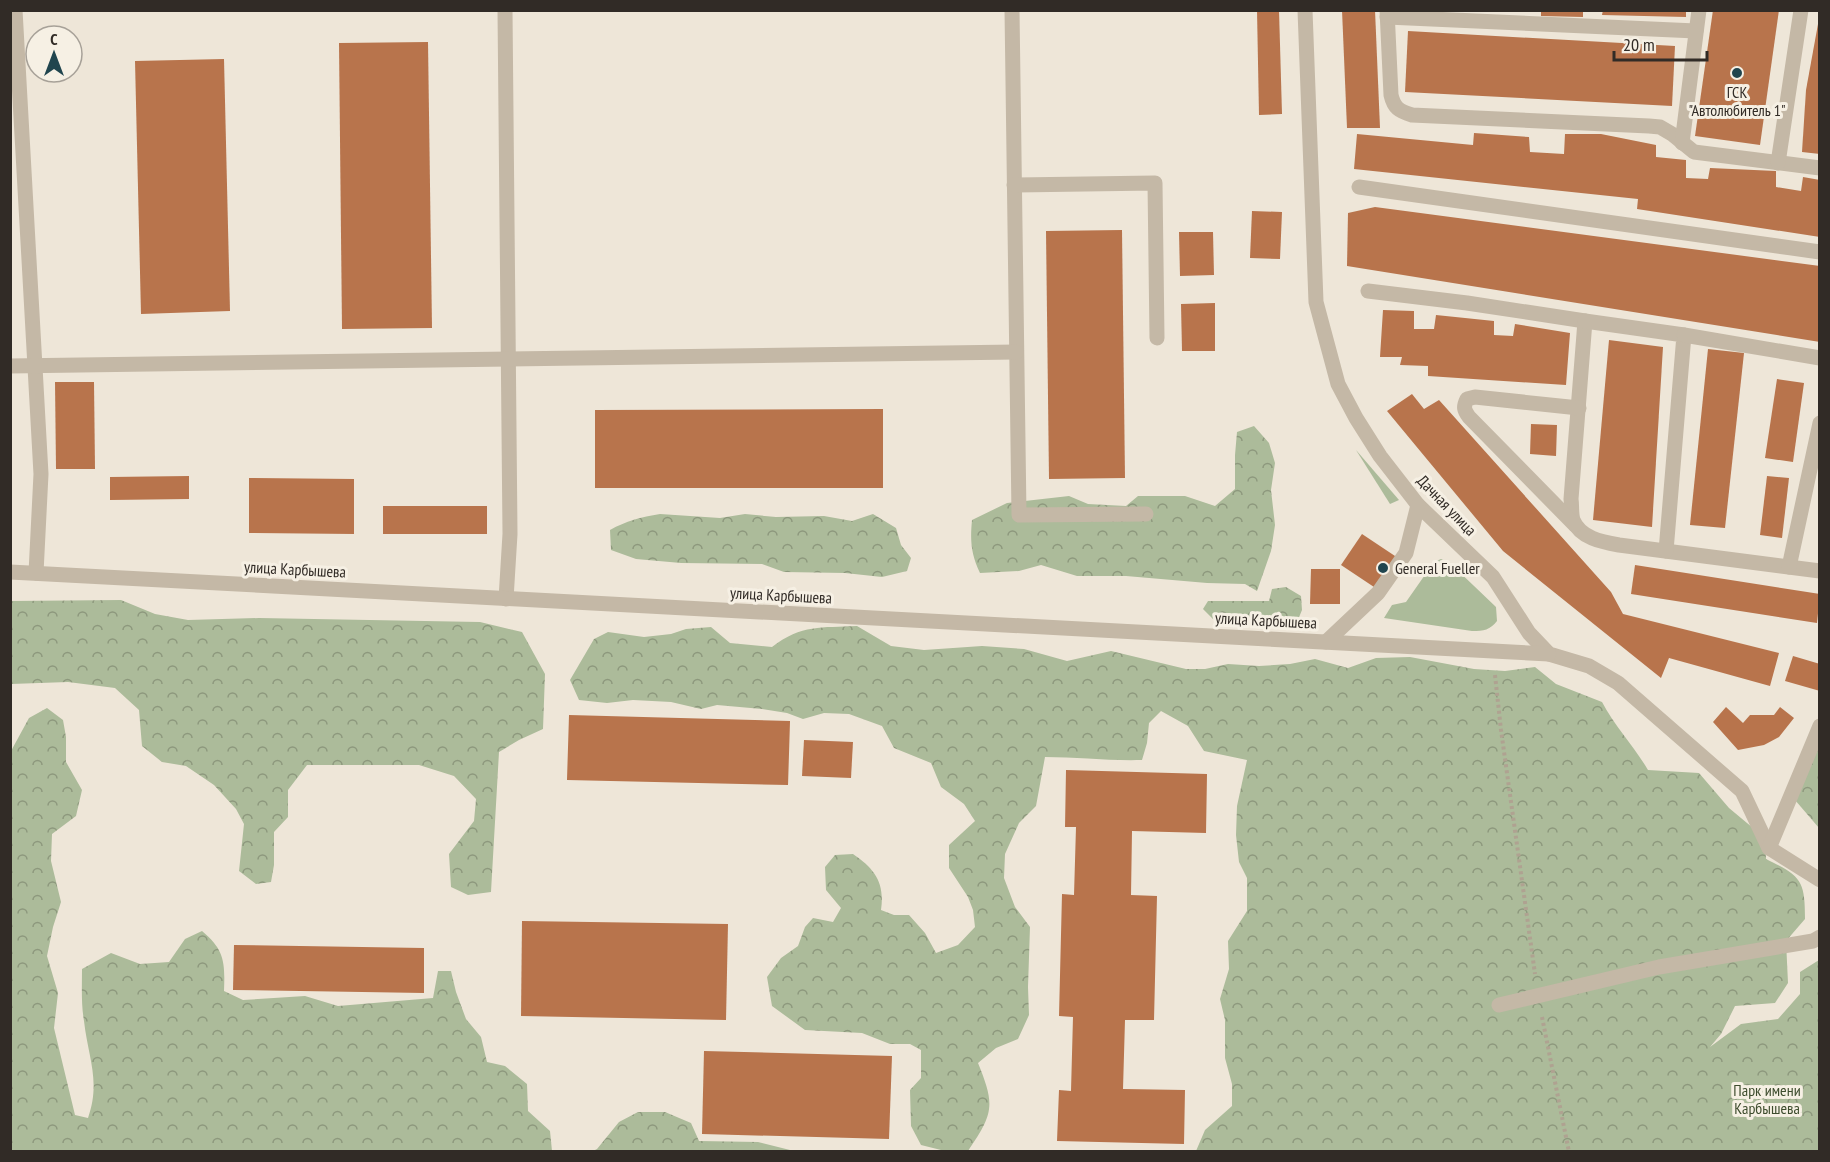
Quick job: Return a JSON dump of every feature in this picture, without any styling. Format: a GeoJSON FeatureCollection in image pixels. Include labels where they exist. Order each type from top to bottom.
{"type":"FeatureCollection","features":[{"type":"Feature","properties":{"kind":"street"},"geometry":{"type":"LineString","coordinates":[[15,10],[14,76],[41,474],[36,573]]}},
{"type":"Feature","properties":{"kind":"street"},"geometry":{"type":"LineString","coordinates":[[505,10],[510,534],[506,598]]}},
{"type":"Feature","properties":{"kind":"street"},"geometry":{"type":"LineString","coordinates":[[1012,10],[1019,516],[1146,514]]}},
{"type":"Feature","properties":{"kind":"street","name":"Дачная улица"},"geometry":{"type":"LineString","coordinates":[[1305,10],[1316,302],[1338,384],[1380,456],[1418,505],[1493,577],[1529,633],[1549,654]]}},
{"type":"Feature","properties":{"kind":"street"},"geometry":{"type":"LineString","coordinates":[[1682,143],[1699,10]]}},
{"type":"Feature","properties":{"kind":"street"},"geometry":{"type":"LineString","coordinates":[[1778,163],[1801,10]]}},
{"type":"Feature","properties":{"kind":"street"},"geometry":{"type":"LineString","coordinates":[[1696,31],[1387,14],[1391,94],[1393,103],[1399,111],[1412,115],[1660,127],[1694,152],[1820,168]]}},
{"type":"Feature","properties":{"kind":"street"},"geometry":{"type":"LineString","coordinates":[[1014,185],[1155,183],[1157,339]]}},
{"type":"Feature","properties":{"kind":"street"},"geometry":{"type":"LineString","coordinates":[[1359,187],[1820,252]]}},
{"type":"Feature","properties":{"kind":"street"},"geometry":{"type":"LineString","coordinates":[[1368,291],[1684,335],[1820,358]]}},
{"type":"Feature","properties":{"kind":"street"},"geometry":{"type":"LineString","coordinates":[[1583,533],[1572,519],[1571,499],[1585,321]]}},
{"type":"Feature","properties":{"kind":"street"},"geometry":{"type":"LineString","coordinates":[[1665,551],[1684,335]]}},
{"type":"Feature","properties":{"kind":"street"},"geometry":{"type":"LineString","coordinates":[[10,366],[1016,352]]}},
{"type":"Feature","properties":{"kind":"street"},"geometry":{"type":"LineString","coordinates":[[1579,408],[1481,397],[1467,399],[1463,405],[1469,417],[1583,533],[1598,541],[1820,571]]}},
{"type":"Feature","properties":{"kind":"street"},"geometry":{"type":"LineString","coordinates":[[1789,567],[1820,423]]}},
{"type":"Feature","properties":{"kind":"street"},"geometry":{"type":"LineString","coordinates":[[1326,642],[1378,593],[1406,553],[1418,505]]}},
{"type":"Feature","properties":{"kind":"street","name":"улица Карбышева"},"geometry":{"type":"LineString","coordinates":[[10,572],[1549,654]]}},
{"type":"Feature","properties":{"kind":"street"},"geometry":{"type":"LineString","coordinates":[[1549,654],[1589,666],[1618,683],[1742,791],[1770,848],[1820,880]]}},
{"type":"Feature","properties":{"kind":"street"},"geometry":{"type":"LineString","coordinates":[[1770,848],[1820,726]]}},
{"type":"Feature","properties":{"kind":"street"},"geometry":{"type":"LineString","coordinates":[[1499,1005],[1659,967],[1813,941],[1820,937]]}},
{"type":"Feature","properties":{"kind":"path"},"geometry":{"type":"LineString","coordinates":[[1493,650],[1501,730],[1538,996],[1569,1152]]}},
{"type":"Feature","properties":{"kind":"green space"},"geometry":{"type":"Polygon","coordinates":[[[1254,426],[1269,443],[1275,463],[1271,490],[1275,525],[1271,551],[1257,591],[1245,584],[1126,576],[1077,576],[1041,565],[1019,571],[980,573],[972,547],[972,520],[1007,503],[1069,496],[1088,504],[1126,506],[1138,496],[1185,496],[1215,506],[1235,489],[1237,432],[1254,426]]]}},
{"type":"Feature","properties":{"kind":"green space"},"geometry":{"type":"Polygon","coordinates":[[[1356,450],[1399,500],[1390,504],[1356,450]]]}},
{"type":"Feature","properties":{"kind":"green space"},"geometry":{"type":"Polygon","coordinates":[[[660,514],[720,518],[745,514],[776,517],[824,516],[852,521],[873,514],[896,528],[901,545],[911,558],[907,571],[882,577],[845,573],[784,572],[762,564],[681,563],[636,559],[611,550],[610,530],[646,516],[660,514]]]}},
{"type":"Feature","properties":{"kind":"green space"},"geometry":{"type":"Polygon","coordinates":[[[1441,559],[1451,564],[1496,607],[1497,621],[1492,626],[1472,631],[1384,618],[1392,605],[1406,602],[1434,562],[1441,559]]]}},
{"type":"Feature","properties":{"kind":"green space"},"geometry":{"type":"Polygon","coordinates":[[[1286,587],[1301,596],[1302,610],[1295,627],[1227,626],[1213,619],[1203,609],[1208,601],[1269,601],[1272,589],[1286,587]]]}},
{"type":"Feature","properties":{"kind":"green space"},"geometry":{"type":"Polygon","coordinates":[[[121,600],[155,614],[188,620],[259,618],[480,622],[522,632],[545,674],[543,729],[499,752],[491,892],[468,895],[451,887],[449,854],[474,821],[476,799],[454,776],[419,765],[307,765],[288,790],[288,817],[274,832],[274,865],[271,882],[256,884],[239,871],[244,824],[236,809],[214,785],[186,766],[162,762],[142,746],[139,710],[115,688],[68,682],[11,684],[11,601],[121,600]]]}},
{"type":"Feature","properties":{"kind":"green space","name":"Парк имени Карбышева"},"geometry":{"type":"Polygon","coordinates":[[[857,626],[891,646],[924,650],[982,646],[1024,649],[1067,661],[1111,651],[1186,669],[1205,669],[1228,664],[1259,666],[1290,664],[1315,659],[1348,668],[1376,658],[1410,657],[1474,669],[1505,671],[1535,667],[1556,684],[1602,702],[1648,770],[1699,773],[1729,808],[1765,838],[1766,859],[1794,875],[1802,887],[1805,919],[1786,941],[1788,983],[1775,1003],[1735,1006],[1721,1034],[1710,1047],[1741,1024],[1778,1019],[1800,994],[1800,972],[1819,960],[1819,1151],[1196,1151],[1205,1130],[1232,1106],[1232,1084],[1225,1058],[1225,1020],[1220,999],[1229,969],[1228,941],[1247,911],[1247,878],[1239,862],[1236,835],[1237,806],[1247,760],[1204,751],[1188,726],[1161,711],[1149,723],[1142,760],[1045,757],[1036,806],[1019,823],[1005,854],[1004,878],[1015,907],[1030,927],[1029,1015],[1018,1039],[996,1048],[978,1063],[987,1089],[989,1108],[983,1127],[968,1151],[945,1151],[921,1145],[911,1126],[910,1090],[921,1078],[921,1050],[910,1044],[890,1044],[862,1033],[805,1030],[772,1006],[767,977],[781,958],[798,946],[805,927],[813,918],[833,922],[841,908],[826,890],[825,867],[835,855],[853,854],[867,865],[880,884],[881,910],[894,915],[909,915],[925,933],[936,953],[958,945],[975,927],[973,910],[968,897],[949,868],[949,845],[975,821],[964,804],[941,787],[931,763],[894,748],[882,726],[849,714],[824,713],[803,719],[787,713],[717,705],[701,709],[671,702],[633,700],[607,703],[579,700],[570,680],[594,639],[608,632],[644,637],[711,627],[730,643],[772,647],[793,634],[803,631],[822,627],[857,626]]]}},
{"type":"Feature","properties":{"kind":"green space"},"geometry":{"type":"Polygon","coordinates":[[[47,708],[63,720],[66,762],[82,790],[76,816],[52,834],[51,861],[61,902],[47,956],[58,993],[54,1028],[75,1115],[88,1118],[92,1105],[94,1081],[82,1008],[82,969],[111,953],[140,964],[169,962],[185,939],[202,931],[215,944],[222,958],[224,991],[243,1000],[305,996],[338,1006],[433,998],[438,971],[451,971],[466,1019],[481,1037],[487,1062],[505,1066],[527,1084],[528,1111],[550,1131],[552,1151],[11,1151],[11,751],[29,718],[47,708]]]}},
{"type":"Feature","properties":{"kind":"green space"},"geometry":{"type":"Polygon","coordinates":[[[1819,730],[1819,828],[1795,800],[1819,730]]]}},
{"type":"Feature","properties":{"kind":"green space"},"geometry":{"type":"Polygon","coordinates":[[[638,1112],[665,1112],[691,1123],[699,1141],[758,1142],[794,1151],[593,1151],[619,1122],[638,1112]]]}},
{"type":"Feature","properties":{"kind":"building"},"geometry":{"type":"Polygon","coordinates":[[[1257,10],[1279,10],[1282,114],[1259,115],[1257,10]]]}},
{"type":"Feature","properties":{"kind":"building"},"geometry":{"type":"Polygon","coordinates":[[[1342,10],[1375,10],[1380,128],[1347,128],[1342,10]]]}},
{"type":"Feature","properties":{"kind":"building"},"geometry":{"type":"Polygon","coordinates":[[[1541,10],[1583,10],[1583,17],[1541,16],[1541,10]]]}},
{"type":"Feature","properties":{"kind":"building"},"geometry":{"type":"Polygon","coordinates":[[[1603,10],[1686,10],[1686,17],[1602,15],[1603,10]]]}},
{"type":"Feature","properties":{"kind":"building","name":"ГСК \"Автолюбитель 1\""},"geometry":{"type":"Polygon","coordinates":[[[1713,10],[1779,10],[1760,145],[1695,136],[1713,10]]]}},
{"type":"Feature","properties":{"kind":"building"},"geometry":{"type":"Polygon","coordinates":[[[1818,24],[1820,24],[1820,154],[1802,152],[1806,90],[1818,24]]]}},
{"type":"Feature","properties":{"kind":"building"},"geometry":{"type":"Polygon","coordinates":[[[1408,31],[1675,46],[1672,106],[1405,92],[1408,31]]]}},
{"type":"Feature","properties":{"kind":"building"},"geometry":{"type":"Polygon","coordinates":[[[428,42],[432,328],[342,329],[339,43],[428,42]]]}},
{"type":"Feature","properties":{"kind":"building"},"geometry":{"type":"Polygon","coordinates":[[[224,59],[230,311],[141,314],[135,61],[224,59]]]}},
{"type":"Feature","properties":{"kind":"building"},"geometry":{"type":"Polygon","coordinates":[[[1474,133],[1529,137],[1530,152],[1564,154],[1565,134],[1601,134],[1656,145],[1656,157],[1686,160],[1686,178],[1708,179],[1710,168],[1776,171],[1776,187],[1801,191],[1803,177],[1820,180],[1820,237],[1637,209],[1638,199],[1354,169],[1357,134],[1473,145],[1474,133]]]}},
{"type":"Feature","properties":{"kind":"building"},"geometry":{"type":"Polygon","coordinates":[[[1375,207],[1820,266],[1820,342],[1347,266],[1348,213],[1375,207]]]}},
{"type":"Feature","properties":{"kind":"building"},"geometry":{"type":"Polygon","coordinates":[[[1252,211],[1282,212],[1280,259],[1250,258],[1252,211]]]}},
{"type":"Feature","properties":{"kind":"building"},"geometry":{"type":"Polygon","coordinates":[[[1122,230],[1125,478],[1049,479],[1046,231],[1122,230]]]}},
{"type":"Feature","properties":{"kind":"building"},"geometry":{"type":"Polygon","coordinates":[[[1179,232],[1213,232],[1214,275],[1180,276],[1179,232]]]}},
{"type":"Feature","properties":{"kind":"building"},"geometry":{"type":"Polygon","coordinates":[[[1215,303],[1215,351],[1182,351],[1181,304],[1215,303]]]}},
{"type":"Feature","properties":{"kind":"building"},"geometry":{"type":"Polygon","coordinates":[[[1383,310],[1414,311],[1414,329],[1434,329],[1436,315],[1494,321],[1494,335],[1513,336],[1515,324],[1570,333],[1566,385],[1428,376],[1428,366],[1400,365],[1402,357],[1380,357],[1383,310]]]}},
{"type":"Feature","properties":{"kind":"building"},"geometry":{"type":"Polygon","coordinates":[[[1609,340],[1663,347],[1652,527],[1593,520],[1609,340]]]}},
{"type":"Feature","properties":{"kind":"building"},"geometry":{"type":"Polygon","coordinates":[[[1708,349],[1744,353],[1725,528],[1690,525],[1708,349]]]}},
{"type":"Feature","properties":{"kind":"building"},"geometry":{"type":"Polygon","coordinates":[[[1777,379],[1804,383],[1793,462],[1765,458],[1777,379]]]}},
{"type":"Feature","properties":{"kind":"building"},"geometry":{"type":"Polygon","coordinates":[[[55,382],[94,382],[95,469],[56,469],[55,382]]]}},
{"type":"Feature","properties":{"kind":"building"},"geometry":{"type":"Polygon","coordinates":[[[1412,394],[1424,409],[1439,400],[1611,592],[1623,614],[1779,653],[1770,686],[1669,658],[1661,678],[1503,551],[1387,411],[1412,394]]]}},
{"type":"Feature","properties":{"kind":"building"},"geometry":{"type":"Polygon","coordinates":[[[883,409],[883,488],[595,488],[595,410],[883,409]]]}},
{"type":"Feature","properties":{"kind":"building"},"geometry":{"type":"Polygon","coordinates":[[[1531,424],[1557,425],[1556,456],[1530,454],[1531,424]]]}},
{"type":"Feature","properties":{"kind":"building"},"geometry":{"type":"Polygon","coordinates":[[[189,476],[189,499],[110,500],[110,477],[189,476]]]}},
{"type":"Feature","properties":{"kind":"building"},"geometry":{"type":"Polygon","coordinates":[[[1767,476],[1789,478],[1782,538],[1760,535],[1767,476]]]}},
{"type":"Feature","properties":{"kind":"building"},"geometry":{"type":"Polygon","coordinates":[[[249,478],[354,479],[354,534],[249,533],[249,478]]]}},
{"type":"Feature","properties":{"kind":"building"},"geometry":{"type":"Polygon","coordinates":[[[383,506],[487,506],[487,534],[383,534],[383,506]]]}},
{"type":"Feature","properties":{"kind":"building"},"geometry":{"type":"Polygon","coordinates":[[[1362,534],[1398,558],[1377,589],[1341,565],[1362,534]]]}},
{"type":"Feature","properties":{"kind":"building"},"geometry":{"type":"Polygon","coordinates":[[[1635,565],[1820,594],[1817,623],[1631,594],[1635,565]]]}},
{"type":"Feature","properties":{"kind":"building"},"geometry":{"type":"Polygon","coordinates":[[[1311,569],[1340,569],[1340,604],[1310,604],[1311,569]]]}},
{"type":"Feature","properties":{"kind":"building"},"geometry":{"type":"Polygon","coordinates":[[[1793,656],[1820,664],[1820,691],[1785,681],[1793,656]]]}},
{"type":"Feature","properties":{"kind":"building"},"geometry":{"type":"Polygon","coordinates":[[[1726,707],[1743,723],[1750,715],[1774,715],[1780,707],[1794,718],[1779,737],[1764,745],[1738,750],[1713,722],[1726,707]]]}},
{"type":"Feature","properties":{"kind":"building"},"geometry":{"type":"Polygon","coordinates":[[[569,715],[790,721],[788,785],[567,780],[569,715]]]}},
{"type":"Feature","properties":{"kind":"building"},"geometry":{"type":"Polygon","coordinates":[[[804,740],[853,742],[851,778],[802,776],[804,740]]]}},
{"type":"Feature","properties":{"kind":"building"},"geometry":{"type":"Polygon","coordinates":[[[1066,770],[1207,774],[1206,833],[1132,831],[1131,895],[1157,896],[1154,1020],[1125,1020],[1123,1089],[1185,1090],[1184,1144],[1057,1141],[1059,1090],[1071,1091],[1073,1017],[1059,1016],[1062,894],[1074,895],[1076,827],[1065,827],[1066,770]]]}},
{"type":"Feature","properties":{"kind":"building"},"geometry":{"type":"Polygon","coordinates":[[[522,921],[728,924],[726,1020],[521,1016],[522,921]]]}},
{"type":"Feature","properties":{"kind":"building"},"geometry":{"type":"Polygon","coordinates":[[[234,945],[424,948],[424,993],[233,990],[234,945]]]}},
{"type":"Feature","properties":{"kind":"building"},"geometry":{"type":"Polygon","coordinates":[[[704,1051],[892,1056],[889,1139],[702,1134],[704,1051]]]}},
{"type":"Feature","properties":{"kind":"place","name":"ГСК \"Автолюбитель 1\""},"geometry":{"type":"Point","coordinates":[1737,73]}},
{"type":"Feature","properties":{"kind":"place","name":"General Fueller"},"geometry":{"type":"Point","coordinates":[1383,568]}}]}
